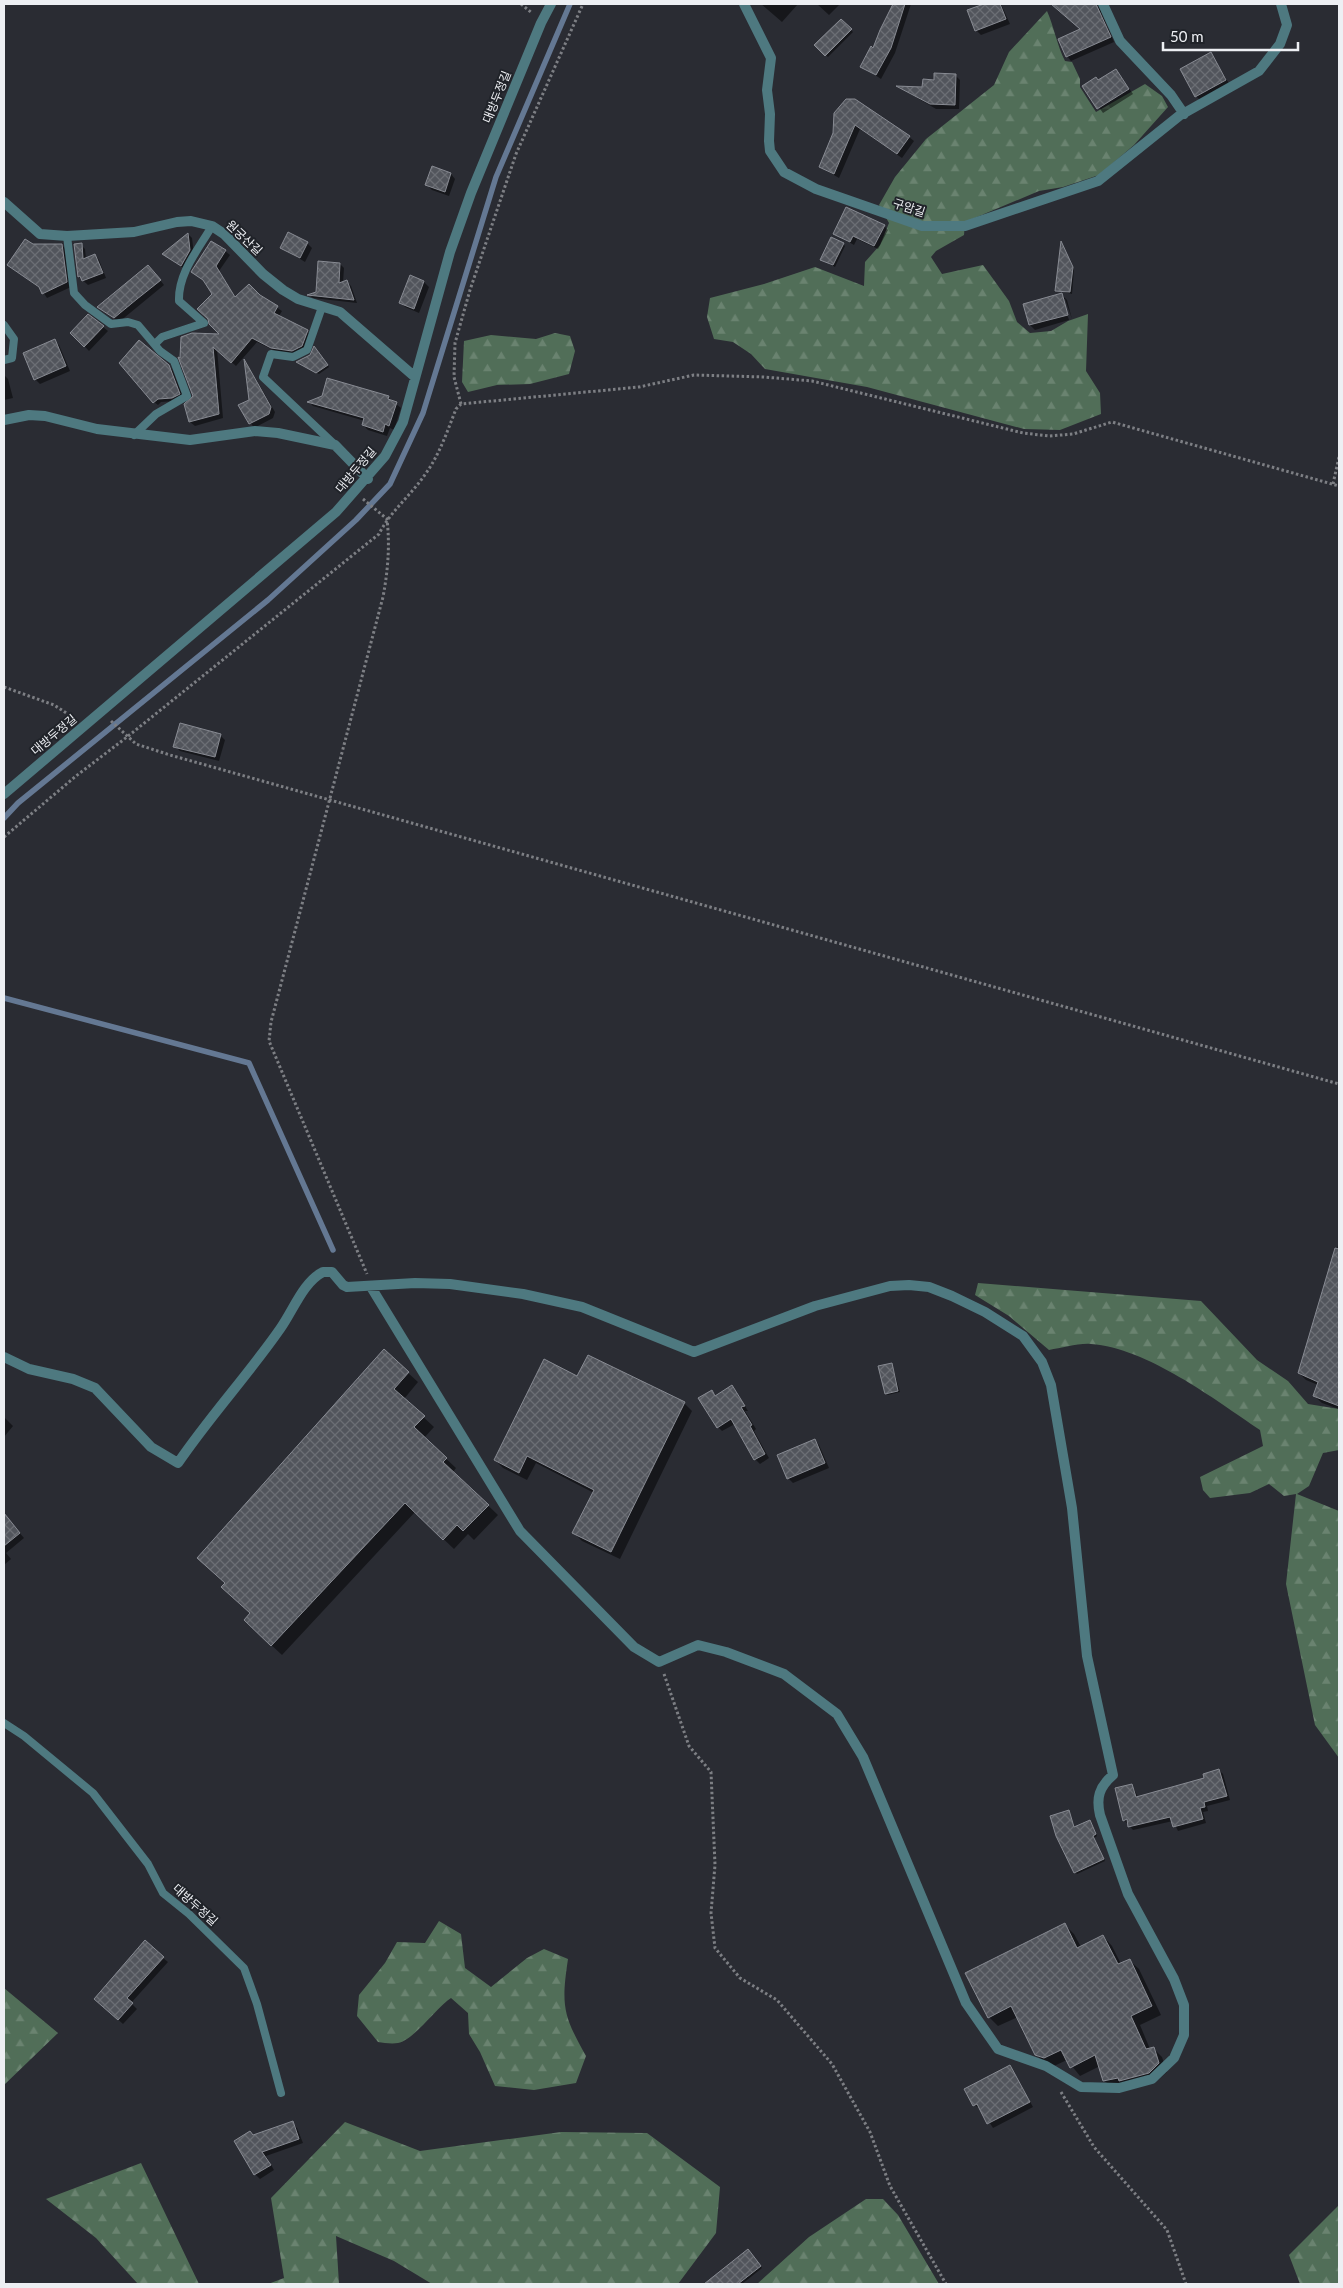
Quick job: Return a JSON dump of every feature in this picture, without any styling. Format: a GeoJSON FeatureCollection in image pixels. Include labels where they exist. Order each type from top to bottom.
{"type":"FeatureCollection","features":[{"type":"Feature","properties":{"kind":"street","name":"대방두정길"},"geometry":{"type":"LineString","coordinates":[[4,794],[336,512],[368,479],[385,456],[403,422],[450,252],[519,74],[551,4]]}},
{"type":"Feature","properties":{"kind":"street","name":"구암길"},"geometry":{"type":"LineString","coordinates":[[744,4],[771,58],[767,90],[770,114],[770,151],[784,172],[834,196],[922,226],[965,226],[1098,181],[1184,114],[1259,71],[1280,44],[1287,25],[1281,4]]}},
{"type":"Feature","properties":{"kind":"street"},"geometry":{"type":"LineString","coordinates":[[1103,4],[1120,41],[1171,94],[1184,114]]}},
{"type":"Feature","properties":{"kind":"street","name":"원궁산길"},"geometry":{"type":"LineString","coordinates":[[4,206],[40,234],[67,236],[134,232],[184,221],[201,222],[212,226],[224,234],[283,290],[298,299],[340,312],[415,377]]}},
{"type":"Feature","properties":{"kind":"street"},"geometry":{"type":"LineString","coordinates":[[4,420],[29,416],[45,416],[97,429],[134,435],[190,440],[255,431],[278,433],[336,445],[368,479]]}},
{"type":"Feature","properties":{"kind":"street"},"geometry":{"type":"LineString","coordinates":[[4,1357],[28,1369],[73,1379],[90,1386],[105,1398],[151,1447],[178,1463],[206,1423],[280,1330],[316,1275],[323,1272],[332,1272],[347,1287],[415,1283],[450,1284],[523,1294],[582,1308],[694,1352],[815,1306],[890,1286],[928,1287],[985,1312],[1023,1336],[1048,1373],[1072,1508],[1087,1656],[1113,1775],[1100,1789],[1098,1805],[1117,1869],[1128,1894],[1174,1979],[1184,2005],[1184,2034],[1174,2058],[1152,2079],[1119,2088],[1081,2087],[1046,2066],[998,2049],[966,2003],[863,1757],[837,1714],[784,1674],[726,1652],[698,1645],[659,1662],[634,1647],[520,1531],[371,1287]]}},
{"type":"Feature","properties":{"kind":"lane"},"geometry":{"type":"LineString","coordinates":[[155,344],[162,337],[204,322],[178,301],[178,288],[183,274],[212,226]]}},
{"type":"Feature","properties":{"kind":"lane"},"geometry":{"type":"LineString","coordinates":[[67,236],[74,294],[111,324],[128,322],[138,325],[160,351],[174,361],[187,396],[156,414],[134,435]]}},
{"type":"Feature","properties":{"kind":"lane"},"geometry":{"type":"LineString","coordinates":[[322,307],[306,350],[293,357],[271,354],[263,377],[336,445]]}},
{"type":"Feature","properties":{"kind":"lane"},"geometry":{"type":"LineString","coordinates":[[4,324],[14,338],[12,358],[4,360]]}},
{"type":"Feature","properties":{"kind":"lane","name":"대방두정길"},"geometry":{"type":"LineString","coordinates":[[4,1723],[24,1736],[93,1793],[148,1864],[163,1893],[189,1914],[244,1968],[260,2012],[281,2093]]}},
{"type":"Feature","properties":{"kind":"path"},"geometry":{"type":"LineString","coordinates":[[461,404],[454,377],[455,343],[470,290],[516,154],[583,4]]}},
{"type":"Feature","properties":{"kind":"path"},"geometry":{"type":"LineString","coordinates":[[4,837],[76,776],[379,534],[386,519],[403,503],[425,475],[441,448],[456,409],[461,404],[639,387],[694,375],[764,377],[812,381],[1022,433],[1049,436],[1073,434],[1112,422],[1339,486]]}},
{"type":"Feature","properties":{"kind":"path"},"geometry":{"type":"LineString","coordinates":[[1333,484],[1339,457]]}},
{"type":"Feature","properties":{"kind":"path"},"geometry":{"type":"LineString","coordinates":[[361,497],[386,519],[389,552],[383,597],[271,1022],[268,1041],[366,1269],[371,1287]]}},
{"type":"Feature","properties":{"kind":"path"},"geometry":{"type":"LineString","coordinates":[[4,687],[54,705],[85,725]]}},
{"type":"Feature","properties":{"kind":"path"},"geometry":{"type":"LineString","coordinates":[[105,716],[136,744],[162,753],[1339,1084]]}},
{"type":"Feature","properties":{"kind":"path"},"geometry":{"type":"LineString","coordinates":[[659,1662],[689,1746],[711,1772],[715,1865],[711,1913],[715,1948],[740,1978],[777,2000],[832,2064],[870,2132],[890,2186],[946,2284]]}},
{"type":"Feature","properties":{"kind":"path"},"geometry":{"type":"LineString","coordinates":[[1060,2090],[1094,2147],[1167,2230],[1186,2284]]}},
{"type":"Feature","properties":{"kind":"green space"},"geometry":{"type":"Polygon","coordinates":[[[1047,11],[1065,61],[1072,62],[1080,79],[1080,87],[1096,112],[1145,84],[1162,96],[1168,107],[1134,145],[1099,175],[1063,187],[1039,191],[965,222],[964,235],[936,251],[931,257],[942,274],[983,265],[1009,301],[1017,322],[1030,333],[1051,331],[1068,321],[1088,314],[1086,371],[1100,393],[1101,414],[1060,430],[1024,429],[867,387],[765,369],[751,354],[733,342],[714,339],[707,317],[710,298],[764,284],[815,267],[864,286],[865,262],[880,245],[889,223],[879,205],[895,177],[926,139],[994,85],[1009,52],[1047,11]]]}},
{"type":"Feature","properties":{"kind":"green space"},"geometry":{"type":"Polygon","coordinates":[[[555,333],[570,336],[575,351],[569,374],[530,384],[497,385],[468,392],[462,382],[464,341],[491,335],[536,339],[555,333]]]}},
{"type":"Feature","properties":{"kind":"green space"},"geometry":{"type":"Polygon","coordinates":[[[978,1283],[1201,1301],[1257,1360],[1288,1381],[1308,1404],[1339,1409],[1339,1450],[1323,1453],[1309,1486],[1297,1494],[1339,1511],[1339,1758],[1315,1725],[1286,1584],[1296,1494],[1284,1496],[1269,1484],[1250,1493],[1210,1498],[1203,1490],[1200,1477],[1263,1446],[1260,1430],[1201,1390],[1135,1355],[1091,1344],[1049,1350],[1009,1316],[975,1295],[978,1283]]]}},
{"type":"Feature","properties":{"kind":"green space"},"geometry":{"type":"Polygon","coordinates":[[[439,1921],[461,1934],[465,1968],[491,1987],[527,1958],[544,1949],[568,1959],[565,1988],[566,2010],[572,2030],[586,2056],[576,2083],[534,2090],[495,2086],[480,2052],[469,2034],[468,2013],[451,1998],[404,2041],[398,2043],[378,2042],[357,2016],[359,1995],[385,1963],[397,1942],[425,1943],[439,1921]]]}},
{"type":"Feature","properties":{"kind":"green space"},"geometry":{"type":"Polygon","coordinates":[[[4,1988],[58,2033],[4,2085],[4,1988]]]}},
{"type":"Feature","properties":{"kind":"green space"},"geometry":{"type":"Polygon","coordinates":[[[345,2122],[420,2151],[561,2132],[647,2133],[720,2187],[716,2233],[678,2284],[432,2284],[394,2261],[336,2236],[339,2284],[268,2284],[284,2278],[271,2198],[345,2122]]]}},
{"type":"Feature","properties":{"kind":"green space"},"geometry":{"type":"Polygon","coordinates":[[[141,2163],[199,2284],[138,2284],[96,2238],[46,2199],[141,2163]]]}},
{"type":"Feature","properties":{"kind":"green space"},"geometry":{"type":"Polygon","coordinates":[[[866,2199],[883,2199],[898,2215],[939,2284],[757,2284],[809,2237],[866,2199]]]}},
{"type":"Feature","properties":{"kind":"green space"},"geometry":{"type":"Polygon","coordinates":[[[1339,2205],[1339,2284],[1300,2284],[1289,2255],[1339,2205]]]}},
{"type":"Feature","properties":{"kind":"building"},"geometry":{"type":"Polygon","coordinates":[[[893,4],[905,4],[891,48],[876,75],[860,67],[871,46],[873,48],[893,4]]]}},
{"type":"Feature","properties":{"kind":"building"},"geometry":{"type":"Polygon","coordinates":[[[984,4],[1000,4],[1006,19],[975,31],[967,10],[984,4]]]}},
{"type":"Feature","properties":{"kind":"building"},"geometry":{"type":"Polygon","coordinates":[[[1051,4],[1096,4],[1111,37],[1066,57],[1058,39],[1080,29],[1051,4]]]}},
{"type":"Feature","properties":{"kind":"building"},"geometry":{"type":"Polygon","coordinates":[[[841,19],[852,29],[825,56],[814,45],[841,19]]]}},
{"type":"Feature","properties":{"kind":"building"},"geometry":{"type":"Polygon","coordinates":[[[1211,52],[1226,80],[1195,97],[1180,69],[1211,52]]]}},
{"type":"Feature","properties":{"kind":"building"},"geometry":{"type":"Polygon","coordinates":[[[1116,69],[1129,89],[1097,109],[1082,86],[1096,77],[1098,80],[1116,69]]]}},
{"type":"Feature","properties":{"kind":"building"},"geometry":{"type":"Polygon","coordinates":[[[934,73],[956,74],[955,105],[930,104],[896,86],[922,87],[923,79],[934,80],[934,73]]]}},
{"type":"Feature","properties":{"kind":"building"},"geometry":{"type":"Polygon","coordinates":[[[846,99],[855,99],[910,136],[897,154],[855,125],[834,174],[819,167],[833,133],[834,113],[846,99]]]}},
{"type":"Feature","properties":{"kind":"building"},"geometry":{"type":"Polygon","coordinates":[[[432,166],[451,173],[445,192],[425,185],[432,166]]]}},
{"type":"Feature","properties":{"kind":"building"},"geometry":{"type":"Polygon","coordinates":[[[846,207],[885,225],[874,246],[853,236],[850,242],[833,234],[846,207]]]}},
{"type":"Feature","properties":{"kind":"building"},"geometry":{"type":"Polygon","coordinates":[[[288,232],[308,242],[300,258],[280,248],[288,232]]]}},
{"type":"Feature","properties":{"kind":"building"},"geometry":{"type":"Polygon","coordinates":[[[188,233],[190,250],[181,266],[162,254],[188,233]]]}},
{"type":"Feature","properties":{"kind":"building"},"geometry":{"type":"Polygon","coordinates":[[[831,237],[844,243],[833,265],[820,260],[831,237]]]}},
{"type":"Feature","properties":{"kind":"building"},"geometry":{"type":"Polygon","coordinates":[[[25,239],[33,244],[62,244],[67,282],[42,294],[39,287],[7,265],[25,239]]]}},
{"type":"Feature","properties":{"kind":"building"},"geometry":{"type":"Polygon","coordinates":[[[211,241],[226,250],[216,266],[235,297],[249,284],[260,295],[278,306],[274,313],[308,330],[302,346],[292,351],[271,348],[252,338],[231,363],[213,347],[219,414],[189,422],[184,404],[193,396],[178,357],[180,358],[181,337],[192,333],[219,334],[209,324],[208,319],[197,309],[212,294],[203,280],[191,272],[211,241]]]}},
{"type":"Feature","properties":{"kind":"building"},"geometry":{"type":"Polygon","coordinates":[[[1061,241],[1073,267],[1070,292],[1055,291],[1061,241]]]}},
{"type":"Feature","properties":{"kind":"building"},"geometry":{"type":"Polygon","coordinates":[[[82,243],[83,259],[95,254],[103,273],[82,281],[80,276],[78,277],[74,244],[82,243]]]}},
{"type":"Feature","properties":{"kind":"building"},"geometry":{"type":"Polygon","coordinates":[[[318,261],[340,263],[339,283],[347,280],[354,300],[307,295],[316,292],[318,261]]]}},
{"type":"Feature","properties":{"kind":"building"},"geometry":{"type":"Polygon","coordinates":[[[148,265],[161,280],[114,318],[97,307],[148,265]]]}},
{"type":"Feature","properties":{"kind":"building"},"geometry":{"type":"Polygon","coordinates":[[[410,275],[424,281],[414,309],[399,303],[410,275]]]}},
{"type":"Feature","properties":{"kind":"building"},"geometry":{"type":"Polygon","coordinates":[[[1062,293],[1068,315],[1029,325],[1023,304],[1062,293]]]}},
{"type":"Feature","properties":{"kind":"building"},"geometry":{"type":"Polygon","coordinates":[[[88,314],[104,326],[84,347],[70,333],[88,314]]]}},
{"type":"Feature","properties":{"kind":"building"},"geometry":{"type":"Polygon","coordinates":[[[55,339],[66,366],[34,380],[23,353],[55,339]]]}},
{"type":"Feature","properties":{"kind":"building"},"geometry":{"type":"Polygon","coordinates":[[[139,340],[169,365],[180,394],[172,398],[158,399],[153,403],[119,363],[139,340]]]}},
{"type":"Feature","properties":{"kind":"building"},"geometry":{"type":"Polygon","coordinates":[[[314,346],[328,365],[316,373],[296,362],[310,355],[314,346]]]}},
{"type":"Feature","properties":{"kind":"building"},"geometry":{"type":"Polygon","coordinates":[[[244,359],[271,407],[269,414],[249,424],[238,405],[249,400],[244,359]]]}},
{"type":"Feature","properties":{"kind":"building"},"geometry":{"type":"Polygon","coordinates":[[[327,378],[389,396],[388,399],[397,402],[389,426],[385,424],[383,432],[362,425],[364,418],[307,402],[322,396],[327,378]]]}},
{"type":"Feature","properties":{"kind":"building"},"geometry":{"type":"Polygon","coordinates":[[[180,723],[221,734],[215,757],[173,747],[180,723]]]}},
{"type":"Feature","properties":{"kind":"building"},"geometry":{"type":"Polygon","coordinates":[[[1335,1248],[1339,1249],[1339,1406],[1313,1396],[1318,1382],[1298,1373],[1335,1248]]]}},
{"type":"Feature","properties":{"kind":"building"},"geometry":{"type":"Polygon","coordinates":[[[384,1349],[409,1372],[394,1389],[425,1416],[414,1427],[447,1458],[443,1462],[489,1505],[463,1531],[457,1525],[443,1540],[405,1503],[271,1646],[244,1620],[250,1613],[221,1587],[225,1583],[197,1558],[384,1349]]]}},
{"type":"Feature","properties":{"kind":"building"},"geometry":{"type":"Polygon","coordinates":[[[588,1355],[685,1402],[611,1552],[572,1533],[594,1490],[527,1456],[519,1473],[494,1460],[544,1359],[577,1376],[588,1355]]]}},
{"type":"Feature","properties":{"kind":"building"},"geometry":{"type":"Polygon","coordinates":[[[892,1363],[898,1391],[885,1394],[878,1366],[892,1363]]]}},
{"type":"Feature","properties":{"kind":"building"},"geometry":{"type":"Polygon","coordinates":[[[732,1385],[745,1406],[741,1407],[752,1425],[750,1426],[765,1454],[754,1460],[731,1419],[717,1428],[698,1398],[712,1390],[715,1396],[732,1385]]]}},
{"type":"Feature","properties":{"kind":"building"},"geometry":{"type":"Polygon","coordinates":[[[815,1439],[825,1463],[787,1479],[777,1455],[815,1439]]]}},
{"type":"Feature","properties":{"kind":"building"},"geometry":{"type":"Polygon","coordinates":[[[4,1513],[20,1533],[4,1546],[4,1513]]]}},
{"type":"Feature","properties":{"kind":"building"},"geometry":{"type":"Polygon","coordinates":[[[1219,1769],[1227,1796],[1204,1802],[1205,1807],[1200,1808],[1203,1819],[1173,1827],[1170,1817],[1128,1827],[1127,1819],[1123,1821],[1115,1788],[1132,1784],[1136,1797],[1204,1778],[1203,1774],[1219,1769]]]}},
{"type":"Feature","properties":{"kind":"building"},"geometry":{"type":"Polygon","coordinates":[[[1069,1810],[1074,1827],[1090,1820],[1096,1834],[1093,1836],[1104,1859],[1074,1873],[1056,1836],[1050,1816],[1069,1810]]]}},
{"type":"Feature","properties":{"kind":"building"},"geometry":{"type":"Polygon","coordinates":[[[1065,1923],[1077,1948],[1103,1935],[1118,1964],[1130,1959],[1152,2006],[1131,2016],[1146,2049],[1154,2047],[1159,2063],[1149,2073],[1119,2081],[1118,2078],[1103,2081],[1095,2055],[1070,2068],[1061,2050],[1044,2058],[1035,2055],[1011,2006],[988,2018],[965,1973],[1065,1923]]]}},
{"type":"Feature","properties":{"kind":"building"},"geometry":{"type":"Polygon","coordinates":[[[145,1940],[164,1957],[127,1998],[133,2003],[118,2020],[94,1999],[145,1940]]]}},
{"type":"Feature","properties":{"kind":"building"},"geometry":{"type":"Polygon","coordinates":[[[1010,2065],[1030,2102],[987,2124],[977,2104],[973,2106],[964,2089],[1010,2065]]]}},
{"type":"Feature","properties":{"kind":"building"},"geometry":{"type":"Polygon","coordinates":[[[293,2121],[299,2139],[262,2152],[271,2165],[254,2175],[234,2141],[250,2131],[253,2135],[293,2121]]]}},
{"type":"Feature","properties":{"kind":"building"},"geometry":{"type":"Polygon","coordinates":[[[748,2249],[761,2266],[738,2284],[704,2284],[748,2249]]]}},
{"type":"Feature","properties":{"kind":"waterway"},"geometry":{"type":"LineString","coordinates":[[4,818],[18,803],[268,600],[356,520],[390,484],[423,413],[496,177],[570,4]]}},
{"type":"Feature","properties":{"kind":"waterway"},"geometry":{"type":"LineString","coordinates":[[4,998],[249,1063],[333,1250]]}}]}
